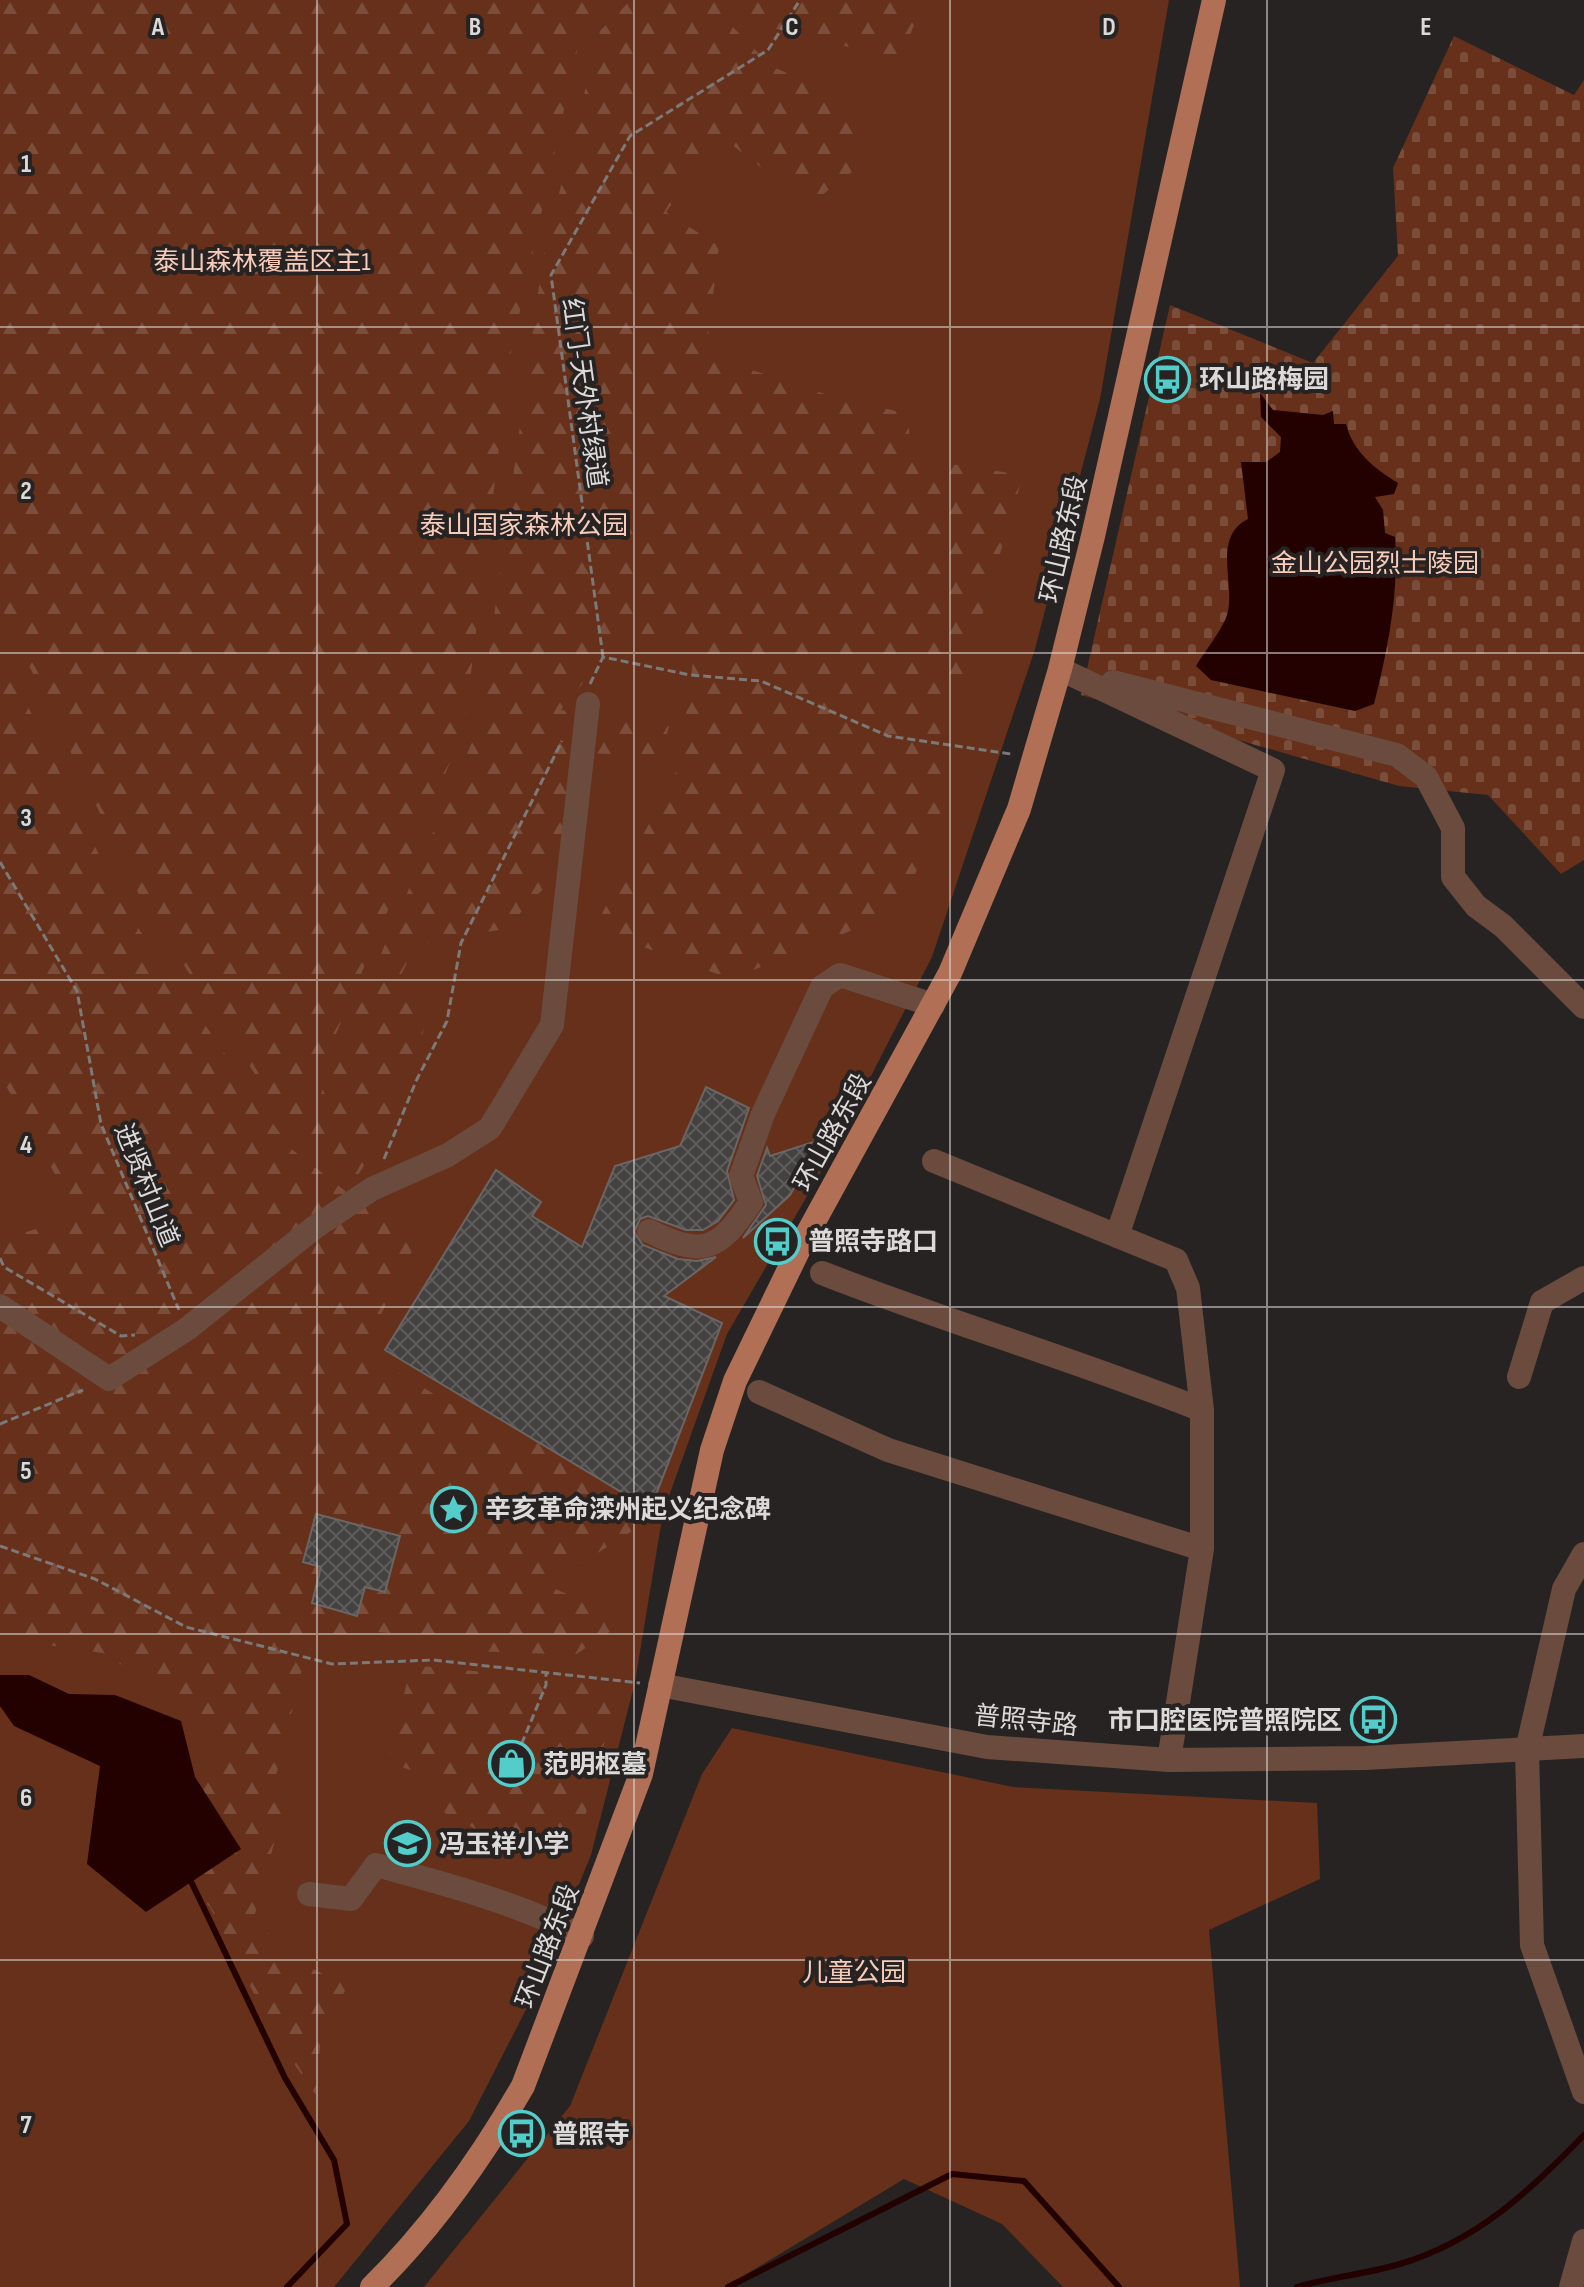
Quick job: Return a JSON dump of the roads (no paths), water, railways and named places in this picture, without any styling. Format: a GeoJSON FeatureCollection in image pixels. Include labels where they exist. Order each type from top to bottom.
{"type":"FeatureCollection","features":[{"type":"Feature","properties":{"kind":"main road","name":"环山路东段"},"geometry":{"type":"LineString","coordinates":[[378,2285],[419,2236],[501,2123],[523,2086],[641,1774],[712,1450],[735,1381],[799,1249],[933,1005],[1019,809],[1060,669],[1214,0]]}},
{"type":"Feature","properties":{"kind":"street"},"geometry":{"type":"LineString","coordinates":[[1060,669],[1397,755],[1426,777],[1453,828],[1453,877],[1476,906],[1503,926],[1584,1007]]}},
{"type":"Feature","properties":{"kind":"street"},"geometry":{"type":"LineString","coordinates":[[1060,669],[1273,770],[1117,1236]]}},
{"type":"Feature","properties":{"kind":"street"},"geometry":{"type":"LineString","coordinates":[[0,1306],[109,1379],[187,1329],[315,1227],[372,1189],[448,1155],[490,1128],[552,1025],[588,704]]}},
{"type":"Feature","properties":{"kind":"street"},"geometry":{"type":"LineString","coordinates":[[649,1231],[682,1247],[698,1249],[731,1232],[751,1202],[741,1176],[763,1114],[822,987],[840,975],[933,1005]]}},
{"type":"Feature","properties":{"kind":"street"},"geometry":{"type":"LineString","coordinates":[[934,1161],[1176,1260],[1188,1288],[1202,1410],[1202,1549],[1169,1760]]}},
{"type":"Feature","properties":{"kind":"street"},"geometry":{"type":"LineString","coordinates":[[822,1273],[948,1322],[1144,1387],[1202,1410]]}},
{"type":"Feature","properties":{"kind":"street"},"geometry":{"type":"LineString","coordinates":[[1519,1377],[1542,1302],[1584,1278]]}},
{"type":"Feature","properties":{"kind":"street"},"geometry":{"type":"LineString","coordinates":[[759,1392],[888,1450],[1202,1549]]}},
{"type":"Feature","properties":{"kind":"street"},"geometry":{"type":"LineString","coordinates":[[1583,2089],[1532,1945],[1527,1750],[1564,1589],[1584,1554]]}},
{"type":"Feature","properties":{"kind":"street","name":"普照寺路"},"geometry":{"type":"LineString","coordinates":[[660,1685],[987,1747],[1169,1760],[1259,1761],[1584,1746]]}},
{"type":"Feature","properties":{"kind":"street"},"geometry":{"type":"LineString","coordinates":[[309,1894],[351,1899],[376,1865],[518,1908],[582,1936]]}},
{"type":"Feature","properties":{"kind":"street"},"geometry":{"type":"LineString","coordinates":[[1571,2287],[1584,2241]]}},
{"type":"Feature","properties":{"kind":"waterway"},"geometry":{"type":"LineString","coordinates":[[188,1875],[285,2078],[334,2160],[347,2224],[287,2287]]}},
{"type":"Feature","properties":{"kind":"waterway"},"geometry":{"type":"LineString","coordinates":[[1297,2287],[1400,2264],[1454,2242],[1501,2212],[1584,2135]]}},
{"type":"Feature","properties":{"kind":"waterway"},"geometry":{"type":"LineString","coordinates":[[728,2287],[952,2174],[1024,2181],[1119,2287]]}},
{"type":"Feature","properties":{"kind":"place","name":"环山路梅园"},"geometry":{"type":"Point","coordinates":[1168,379]}},
{"type":"Feature","properties":{"kind":"place","name":"普照寺路口"},"geometry":{"type":"Point","coordinates":[777,1241]}},
{"type":"Feature","properties":{"kind":"place","name":"辛亥革命滦州起义纪念碑"},"geometry":{"type":"Point","coordinates":[454,1509]}},
{"type":"Feature","properties":{"kind":"place","name":"市口腔医院普照院区"},"geometry":{"type":"Point","coordinates":[1373,1720]}},
{"type":"Feature","properties":{"kind":"place","name":"范明枢墓"},"geometry":{"type":"Point","coordinates":[512,1764]}},
{"type":"Feature","properties":{"kind":"place","name":"冯玉祥小学"},"geometry":{"type":"Point","coordinates":[408,1844]}},
{"type":"Feature","properties":{"kind":"place","name":"普照寺"},"geometry":{"type":"Point","coordinates":[521,2134]}},
{"type":"Feature","properties":{"kind":"park label","name":"泰山森林覆盖区主1"},"geometry":{"type":"Point","coordinates":[262,261]}},
{"type":"Feature","properties":{"kind":"park label","name":"泰山国家森林公园"},"geometry":{"type":"Point","coordinates":[524,525]}},
{"type":"Feature","properties":{"kind":"park label","name":"金山公园烈士陵园"},"geometry":{"type":"Point","coordinates":[1375,563]}},
{"type":"Feature","properties":{"kind":"park label","name":"儿童公园"},"geometry":{"type":"Point","coordinates":[854,1972]}}]}
